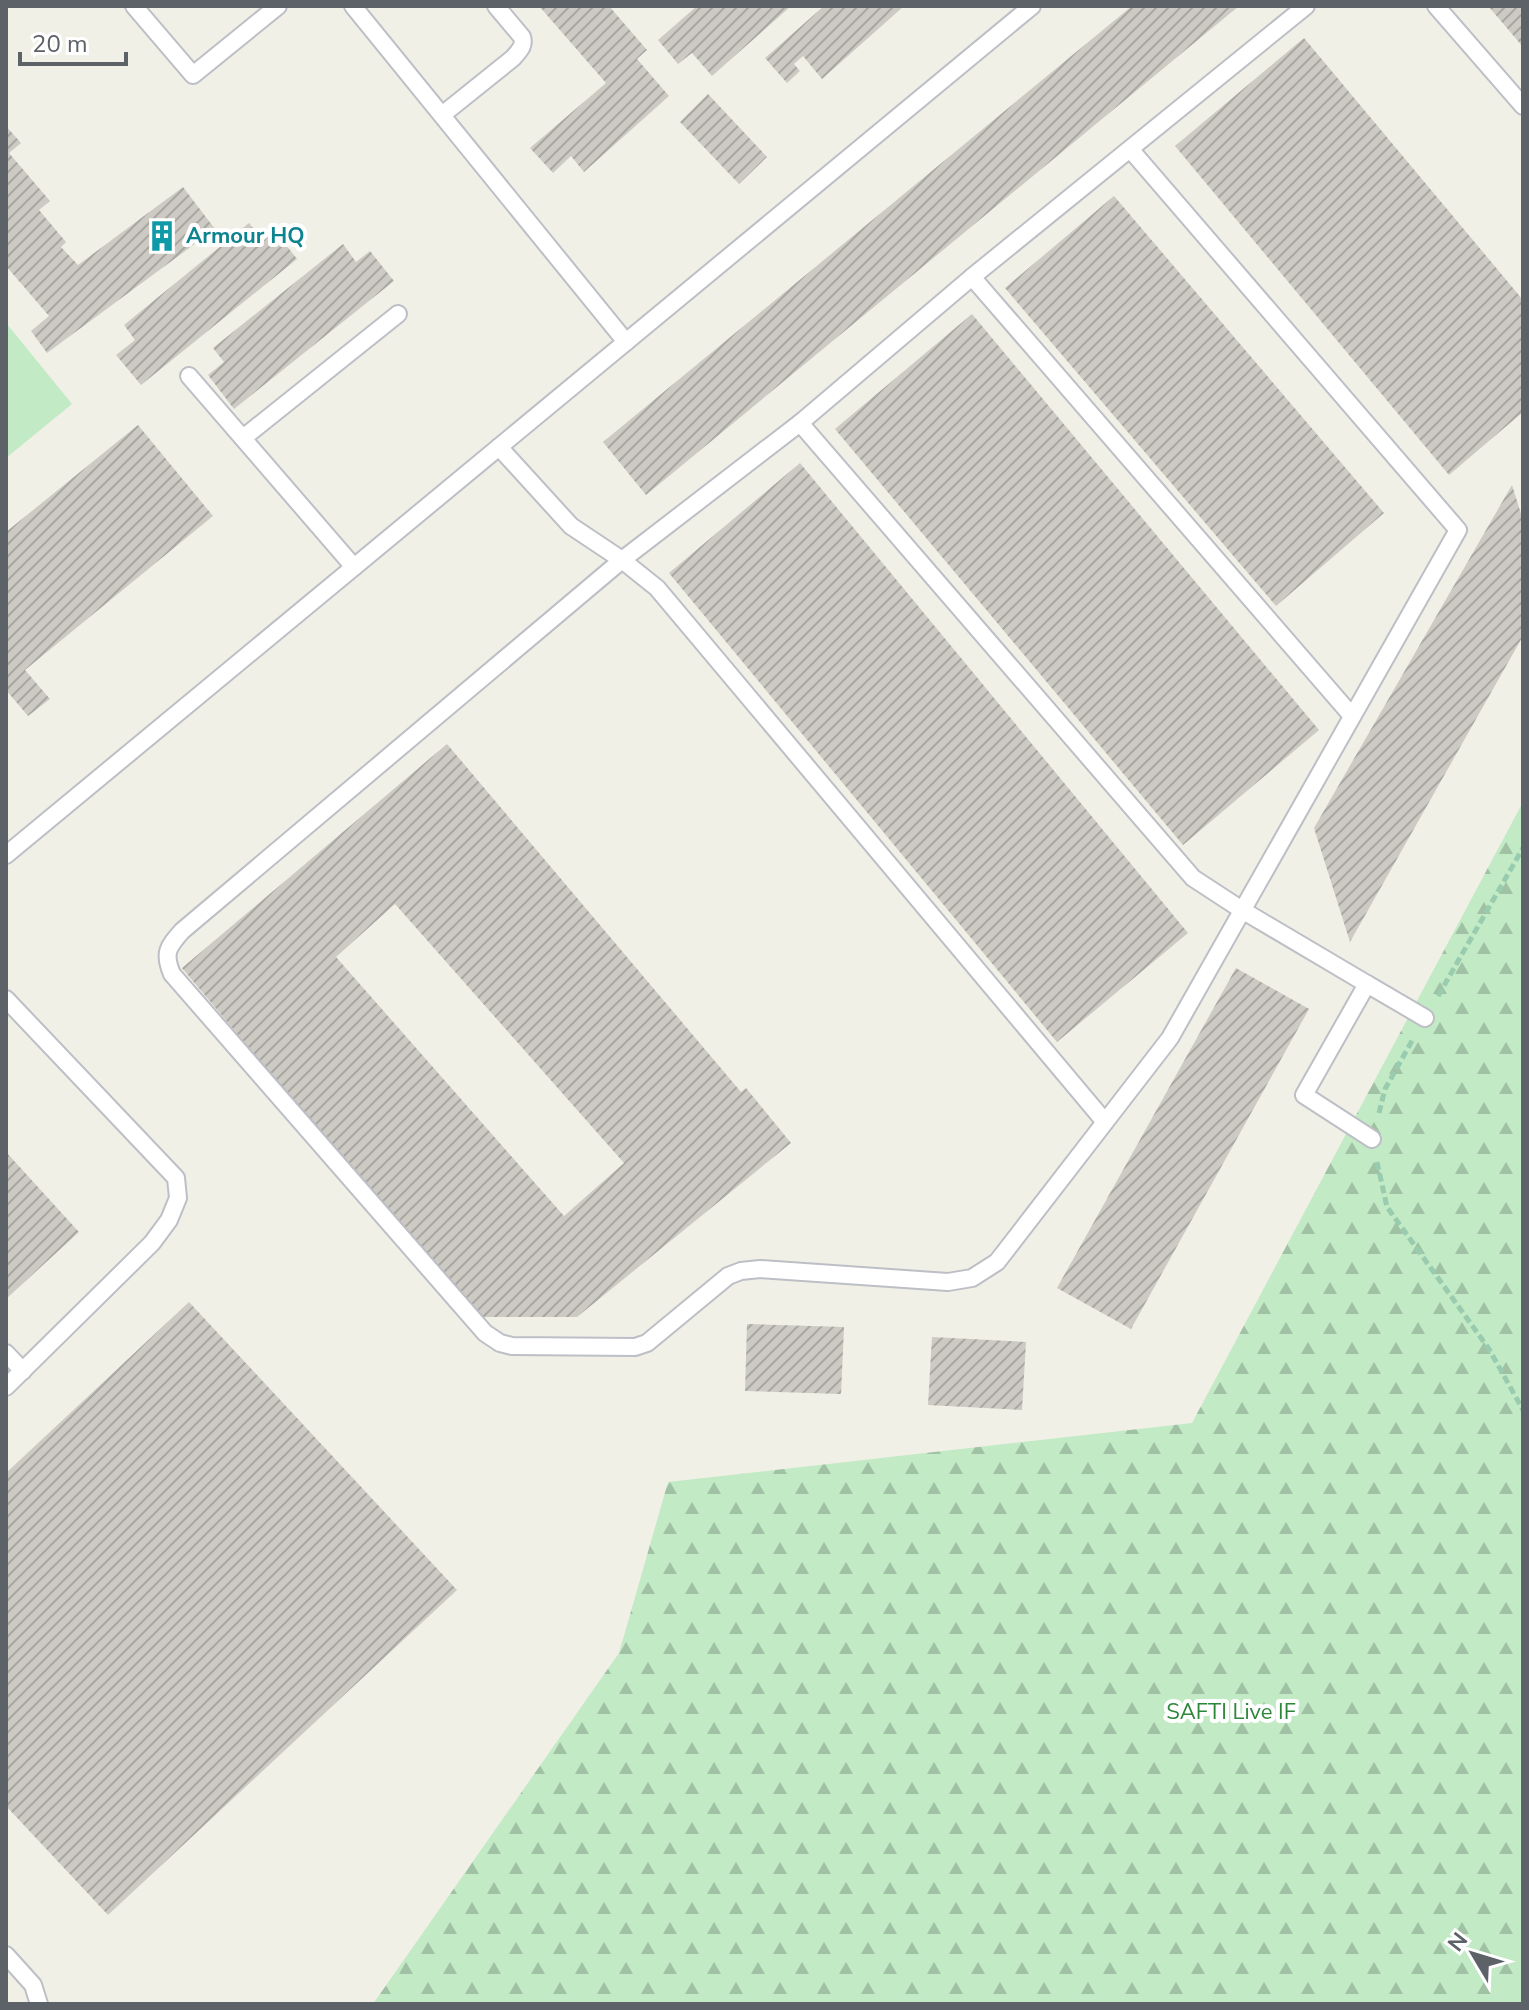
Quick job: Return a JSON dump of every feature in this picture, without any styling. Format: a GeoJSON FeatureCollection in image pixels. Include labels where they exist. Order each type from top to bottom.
{"type":"FeatureCollection","features":[{"type":"Feature","properties":{"kind":"lane"},"geometry":{"type":"LineString","coordinates":[[134,6],[193,75],[278,6]]}},
{"type":"Feature","properties":{"kind":"lane"},"geometry":{"type":"LineString","coordinates":[[353,6],[626,342]]}},
{"type":"Feature","properties":{"kind":"lane"},"geometry":{"type":"LineString","coordinates":[[442,115],[522,48],[522,37],[496,6]]}},
{"type":"Feature","properties":{"kind":"lane"},"geometry":{"type":"LineString","coordinates":[[6,855],[1032,6]]}},
{"type":"Feature","properties":{"kind":"lane"},"geometry":{"type":"LineString","coordinates":[[1130,149],[1458,530],[1170,1038],[997,1262],[972,1278],[948,1282],[760,1269],[741,1271],[728,1276],[647,1343],[635,1347],[512,1346],[500,1343],[485,1333],[172,974],[167,961],[169,946],[182,931],[622,560],[800,423],[972,277],[1306,6]]}},
{"type":"Feature","properties":{"kind":"lane"},"geometry":{"type":"LineString","coordinates":[[1436,6],[1523,106]]}},
{"type":"Feature","properties":{"kind":"lane"},"geometry":{"type":"LineString","coordinates":[[972,277],[1352,716]]}},
{"type":"Feature","properties":{"kind":"lane"},"geometry":{"type":"LineString","coordinates":[[243,438],[398,314]]}},
{"type":"Feature","properties":{"kind":"lane"},"geometry":{"type":"LineString","coordinates":[[189,376],[354,567]]}},
{"type":"Feature","properties":{"kind":"lane"},"geometry":{"type":"LineString","coordinates":[[800,423],[1193,878],[1425,1018]]}},
{"type":"Feature","properties":{"kind":"lane"},"geometry":{"type":"LineString","coordinates":[[499,447],[571,526],[657,588],[1105,1122]]}},
{"type":"Feature","properties":{"kind":"lane"},"geometry":{"type":"LineString","coordinates":[[1367,984],[1304,1095],[1372,1139]]}},
{"type":"Feature","properties":{"kind":"lane"},"geometry":{"type":"LineString","coordinates":[[6,999],[176,1178],[178,1198],[169,1220],[152,1243],[6,1387]]}},
{"type":"Feature","properties":{"kind":"lane"},"geometry":{"type":"LineString","coordinates":[[6,1353],[23,1371]]}},
{"type":"Feature","properties":{"kind":"lane"},"geometry":{"type":"LineString","coordinates":[[6,1955],[33,1985],[39,2004]]}},
{"type":"Feature","properties":{"kind":"path"},"geometry":{"type":"LineString","coordinates":[[1523,848],[1385,1089],[1372,1139],[1387,1207],[1489,1349],[1523,1410]]}},
{"type":"Feature","properties":{"kind":"green space"},"geometry":{"type":"Polygon","coordinates":[[[6,323],[72,404],[6,458],[6,323]]]}},
{"type":"Feature","properties":{"kind":"green space","name":"SAFTI Live IF"},"geometry":{"type":"Polygon","coordinates":[[[1523,802],[1523,2004],[373,2004],[619,1653],[668,1482],[1192,1423],[1523,802]]]}},
{"type":"Feature","properties":{"kind":"building"},"geometry":{"type":"Polygon","coordinates":[[[539,6],[609,6],[647,50],[637,59],[669,96],[584,172],[571,156],[553,173],[530,148],[606,83],[539,6]]]}},
{"type":"Feature","properties":{"kind":"building"},"geometry":{"type":"Polygon","coordinates":[[[697,6],[791,6],[712,76],[692,53],[678,64],[658,40],[697,6]]]}},
{"type":"Feature","properties":{"kind":"building"},"geometry":{"type":"Polygon","coordinates":[[[824,6],[904,6],[822,79],[803,56],[794,64],[800,71],[787,83],[765,58],[824,6]]]}},
{"type":"Feature","properties":{"kind":"building"},"geometry":{"type":"Polygon","coordinates":[[[1132,6],[1239,6],[646,495],[603,442],[1132,6]]]}},
{"type":"Feature","properties":{"kind":"building"},"geometry":{"type":"Polygon","coordinates":[[[1523,6],[1523,47],[1489,7],[1523,6]]]}},
{"type":"Feature","properties":{"kind":"building"},"geometry":{"type":"Polygon","coordinates":[[[1304,38],[1523,300],[1523,412],[1449,475],[1175,146],[1304,38]]]}},
{"type":"Feature","properties":{"kind":"building"},"geometry":{"type":"Polygon","coordinates":[[[708,94],[767,157],[739,184],[680,122],[708,94]]]}},
{"type":"Feature","properties":{"kind":"building","name":"Armour HQ"},"geometry":{"type":"Polygon","coordinates":[[[6,126],[21,143],[9,153],[50,201],[39,210],[66,242],[61,247],[78,265],[183,187],[215,229],[47,353],[31,331],[49,316],[6,266],[6,126]]]}},
{"type":"Feature","properties":{"kind":"building"},"geometry":{"type":"Polygon","coordinates":[[[1114,196],[1384,513],[1276,606],[1005,288],[1114,196]]]}},
{"type":"Feature","properties":{"kind":"building"},"geometry":{"type":"Polygon","coordinates":[[[249,223],[263,241],[275,231],[297,259],[141,385],[116,355],[135,340],[124,325],[249,223]]]}},
{"type":"Feature","properties":{"kind":"building"},"geometry":{"type":"Polygon","coordinates":[[[343,244],[356,262],[370,251],[394,281],[234,409],[208,375],[224,362],[213,348],[343,244]]]}},
{"type":"Feature","properties":{"kind":"building"},"geometry":{"type":"Polygon","coordinates":[[[972,314],[1319,730],[1183,845],[835,429],[972,314]]]}},
{"type":"Feature","properties":{"kind":"building"},"geometry":{"type":"Polygon","coordinates":[[[138,425],[213,516],[25,670],[50,699],[28,716],[6,690],[6,532],[138,425]]]}},
{"type":"Feature","properties":{"kind":"building"},"geometry":{"type":"Polygon","coordinates":[[[800,463],[1188,933],[1057,1042],[669,573],[800,463]]]}},
{"type":"Feature","properties":{"kind":"building"},"geometry":{"type":"Polygon","coordinates":[[[1512,485],[1523,520],[1523,636],[1350,942],[1314,828],[1512,485]]]}},
{"type":"Feature","properties":{"kind":"building"},"geometry":{"type":"Polygon","coordinates":[[[447,744],[741,1092],[746,1088],[791,1143],[577,1317],[475,1317],[182,968],[447,744]],[[395,904],[336,957],[564,1216],[624,1163],[395,904]]]}},
{"type":"Feature","properties":{"kind":"building"},"geometry":{"type":"Polygon","coordinates":[[[1236,968],[1309,1009],[1131,1329],[1057,1288],[1236,968]]]}},
{"type":"Feature","properties":{"kind":"building"},"geometry":{"type":"Polygon","coordinates":[[[6,1152],[79,1232],[6,1299],[6,1152]]]}},
{"type":"Feature","properties":{"kind":"building"},"geometry":{"type":"Polygon","coordinates":[[[189,1302],[457,1590],[108,1915],[6,1806],[6,1473],[189,1302]]]}},
{"type":"Feature","properties":{"kind":"building"},"geometry":{"type":"Polygon","coordinates":[[[747,1324],[844,1327],[841,1394],[745,1391],[747,1324]]]}},
{"type":"Feature","properties":{"kind":"building"},"geometry":{"type":"Polygon","coordinates":[[[932,1337],[1026,1342],[1022,1410],[928,1405],[932,1337]]]}},
{"type":"Feature","properties":{"kind":"place","name":"Armour HQ"},"geometry":{"type":"Point","coordinates":[162,236]}}]}
